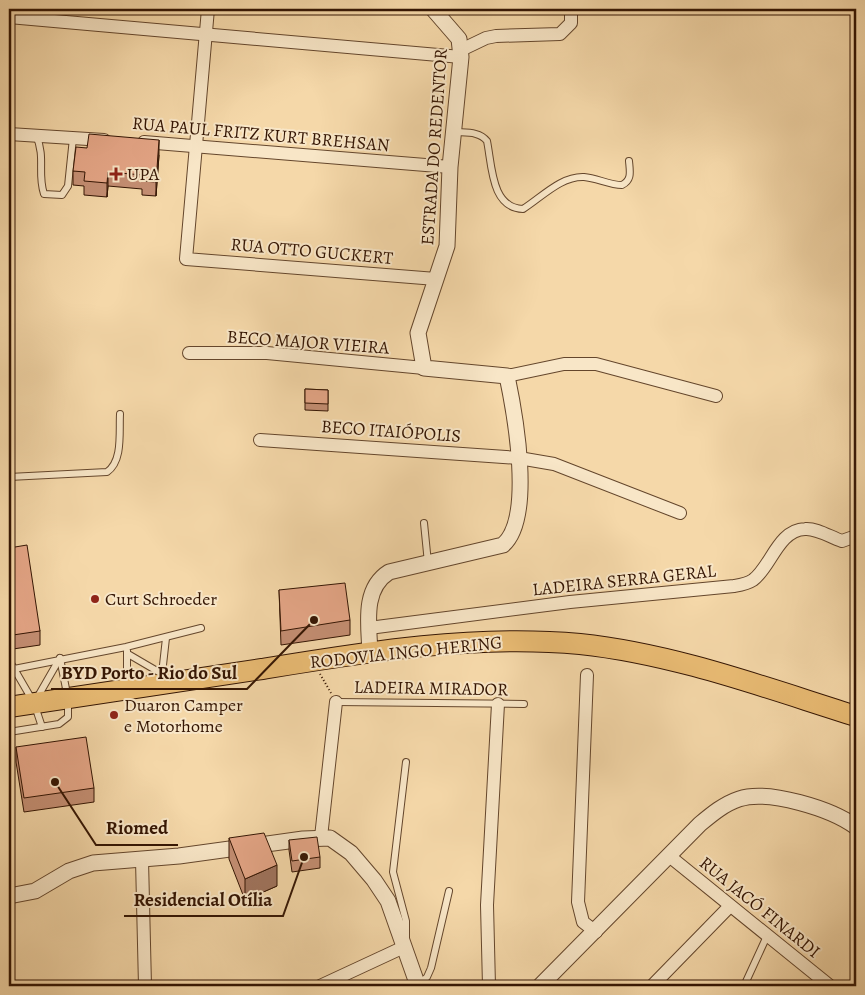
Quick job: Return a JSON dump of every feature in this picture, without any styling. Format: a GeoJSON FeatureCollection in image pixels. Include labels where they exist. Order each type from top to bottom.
{"type":"FeatureCollection","features":[{"type":"Feature","properties":{"kind":"highway","name":"RODOVIA INGO HERING"},"geometry":{"type":"LineString","coordinates":[[9,707],[128,689],[169,678],[370,653],[486,641],[598,646],[683,662],[856,716]]}},
{"type":"Feature","properties":{"kind":"street"},"geometry":{"type":"LineString","coordinates":[[196,146],[208,9]]}},
{"type":"Feature","properties":{"kind":"street","name":"ESTRADA DO REDENTOR"},"geometry":{"type":"LineString","coordinates":[[424,368],[418,333],[447,246],[450,167],[461,54],[459,39],[433,9]]}},
{"type":"Feature","properties":{"kind":"street"},"geometry":{"type":"LineString","coordinates":[[9,17],[206,35],[461,54],[486,38],[560,34],[571,23],[571,9]]}},
{"type":"Feature","properties":{"kind":"street","name":"RUA PAUL FRITZ KURT BREHSAN"},"geometry":{"type":"LineString","coordinates":[[9,134],[196,146],[450,167]]}},
{"type":"Feature","properties":{"kind":"street","name":"RUA OTTO GUCKERT"},"geometry":{"type":"LineString","coordinates":[[196,146],[186,259],[436,279]]}},
{"type":"Feature","properties":{"kind":"street","name":"BECO MAJOR VIEIRA"},"geometry":{"type":"LineString","coordinates":[[189,353],[267,353],[424,368]]}},
{"type":"Feature","properties":{"kind":"street"},"geometry":{"type":"LineString","coordinates":[[424,368],[506,376],[564,364],[596,364],[716,396]]}},
{"type":"Feature","properties":{"kind":"street"},"geometry":{"type":"LineString","coordinates":[[370,653],[370,598],[374,586],[381,577],[389,572],[503,545],[510,538],[519,515],[519,458],[506,376]]}},
{"type":"Feature","properties":{"kind":"street","name":"BECO ITAIÓPOLIS"},"geometry":{"type":"LineString","coordinates":[[260,440],[519,458],[554,464],[680,514]]}},
{"type":"Feature","properties":{"kind":"street","name":"LADEIRA SERRA GERAL"},"geometry":{"type":"LineString","coordinates":[[370,628],[570,602],[734,586],[754,580],[788,536],[798,530],[806,528],[842,540],[856,536]]}},
{"type":"Feature","properties":{"kind":"street"},"geometry":{"type":"LineString","coordinates":[[587,675],[578,902],[584,922],[596,932]]}},
{"type":"Feature","properties":{"kind":"street"},"geometry":{"type":"LineString","coordinates":[[321,837],[336,702]]}},
{"type":"Feature","properties":{"kind":"street"},"geometry":{"type":"LineString","coordinates":[[488,986],[487,905],[498,704]]}},
{"type":"Feature","properties":{"kind":"street"},"geometry":{"type":"LineString","coordinates":[[540,986],[596,932],[668,855],[700,824],[727,804],[754,796],[805,805],[842,818],[856,827]]}},
{"type":"Feature","properties":{"kind":"street"},"geometry":{"type":"LineString","coordinates":[[9,896],[34,890],[69,871],[85,865],[237,850],[321,837],[330,838],[345,847],[374,880],[388,901],[417,986]]}},
{"type":"Feature","properties":{"kind":"street","name":"RUA JACÓ FINARDI"},"geometry":{"type":"LineString","coordinates":[[668,855],[829,986]]}},
{"type":"Feature","properties":{"kind":"street"},"geometry":{"type":"LineString","coordinates":[[142,860],[144,986]]}},
{"type":"Feature","properties":{"kind":"street"},"geometry":{"type":"LineString","coordinates":[[652,986],[730,906]]}},
{"type":"Feature","properties":{"kind":"street"},"geometry":{"type":"LineString","coordinates":[[320,986],[404,947]]}},
{"type":"Feature","properties":{"kind":"lane"},"geometry":{"type":"LineString","coordinates":[[454,132],[478,134],[487,141],[499,196],[505,204],[514,208],[523,208],[565,180],[574,177],[622,185],[628,182],[631,175],[629,161]]}},
{"type":"Feature","properties":{"kind":"lane"},"geometry":{"type":"LineString","coordinates":[[36,136],[42,149],[40,184],[44,194],[54,196],[62,195],[68,186],[73,138]]}},
{"type":"Feature","properties":{"kind":"lane"},"geometry":{"type":"LineString","coordinates":[[9,478],[107,472],[114,467],[117,460],[120,414]]}},
{"type":"Feature","properties":{"kind":"lane"},"geometry":{"type":"LineString","coordinates":[[424,523],[428,564]]}},
{"type":"Feature","properties":{"kind":"lane"},"geometry":{"type":"LineString","coordinates":[[11,669],[60,658],[127,650],[202,628]]}},
{"type":"Feature","properties":{"kind":"lane"},"geometry":{"type":"LineString","coordinates":[[166,638],[169,678]]}},
{"type":"Feature","properties":{"kind":"lane"},"geometry":{"type":"LineString","coordinates":[[127,650],[169,678]]}},
{"type":"Feature","properties":{"kind":"lane"},"geometry":{"type":"LineString","coordinates":[[127,650],[128,689]]}},
{"type":"Feature","properties":{"kind":"lane"},"geometry":{"type":"LineString","coordinates":[[9,732],[59,724],[68,717],[68,699],[60,658]]}},
{"type":"Feature","properties":{"kind":"lane"},"geometry":{"type":"LineString","coordinates":[[34,703],[60,658]]}},
{"type":"Feature","properties":{"kind":"lane"},"geometry":{"type":"LineString","coordinates":[[9,660],[11,669],[34,703],[42,727]]}},
{"type":"Feature","properties":{"kind":"lane","name":"LADEIRA MIRADOR"},"geometry":{"type":"LineString","coordinates":[[336,702],[524,704]]}},
{"type":"Feature","properties":{"kind":"lane"},"geometry":{"type":"LineString","coordinates":[[404,947],[407,928],[393,872],[406,762]]}},
{"type":"Feature","properties":{"kind":"lane"},"geometry":{"type":"LineString","coordinates":[[417,986],[427,976],[431,968],[449,891]]}},
{"type":"Feature","properties":{"kind":"lane"},"geometry":{"type":"LineString","coordinates":[[744,986],[767,936]]}},
{"type":"Feature","properties":{"kind":"path"},"geometry":{"type":"LineString","coordinates":[[313,661],[336,702]]}},
{"type":"Feature","properties":{"kind":"building","name":"UPA"},"geometry":{"type":"Polygon","coordinates":[[[89,134],[159,140],[156,182],[142,181],[143,175],[108,172],[107,183],[84,181],[85,172],[73,171],[76,147],[87,148],[89,134]]]}},
{"type":"Feature","properties":{"kind":"building"},"geometry":{"type":"Polygon","coordinates":[[[305,389],[328,390],[328,404],[305,403],[305,389]]]}},
{"type":"Feature","properties":{"kind":"building"},"geometry":{"type":"Polygon","coordinates":[[[27,545],[40,631],[13,635],[9,607],[9,548],[27,545]]]}},
{"type":"Feature","properties":{"kind":"building"},"geometry":{"type":"Polygon","coordinates":[[[345,583],[350,620],[281,631],[279,590],[345,583]]]}},
{"type":"Feature","properties":{"kind":"building"},"geometry":{"type":"Polygon","coordinates":[[[86,737],[94,788],[24,798],[16,747],[86,737]]]}},
{"type":"Feature","properties":{"kind":"building"},"geometry":{"type":"Polygon","coordinates":[[[264,833],[277,865],[245,879],[229,838],[264,833]]]}},
{"type":"Feature","properties":{"kind":"building"},"geometry":{"type":"Polygon","coordinates":[[[317,837],[320,857],[292,861],[289,840],[317,837]]]}},
{"type":"Feature","properties":{"kind":"place","name":"UPA"},"geometry":{"type":"Point","coordinates":[116,174]}},
{"type":"Feature","properties":{"kind":"place","name":"Curt Schroeder"},"geometry":{"type":"Point","coordinates":[95,599]}},
{"type":"Feature","properties":{"kind":"place","name":"BYD Porto - Rio do Sul"},"geometry":{"type":"Point","coordinates":[314,620]}},
{"type":"Feature","properties":{"kind":"place","name":"Duaron Camper e Motorhome"},"geometry":{"type":"Point","coordinates":[114,715]}},
{"type":"Feature","properties":{"kind":"place","name":"Riomed"},"geometry":{"type":"Point","coordinates":[55,782]}},
{"type":"Feature","properties":{"kind":"place","name":"Residencial Otília"},"geometry":{"type":"Point","coordinates":[304,857]}}]}
